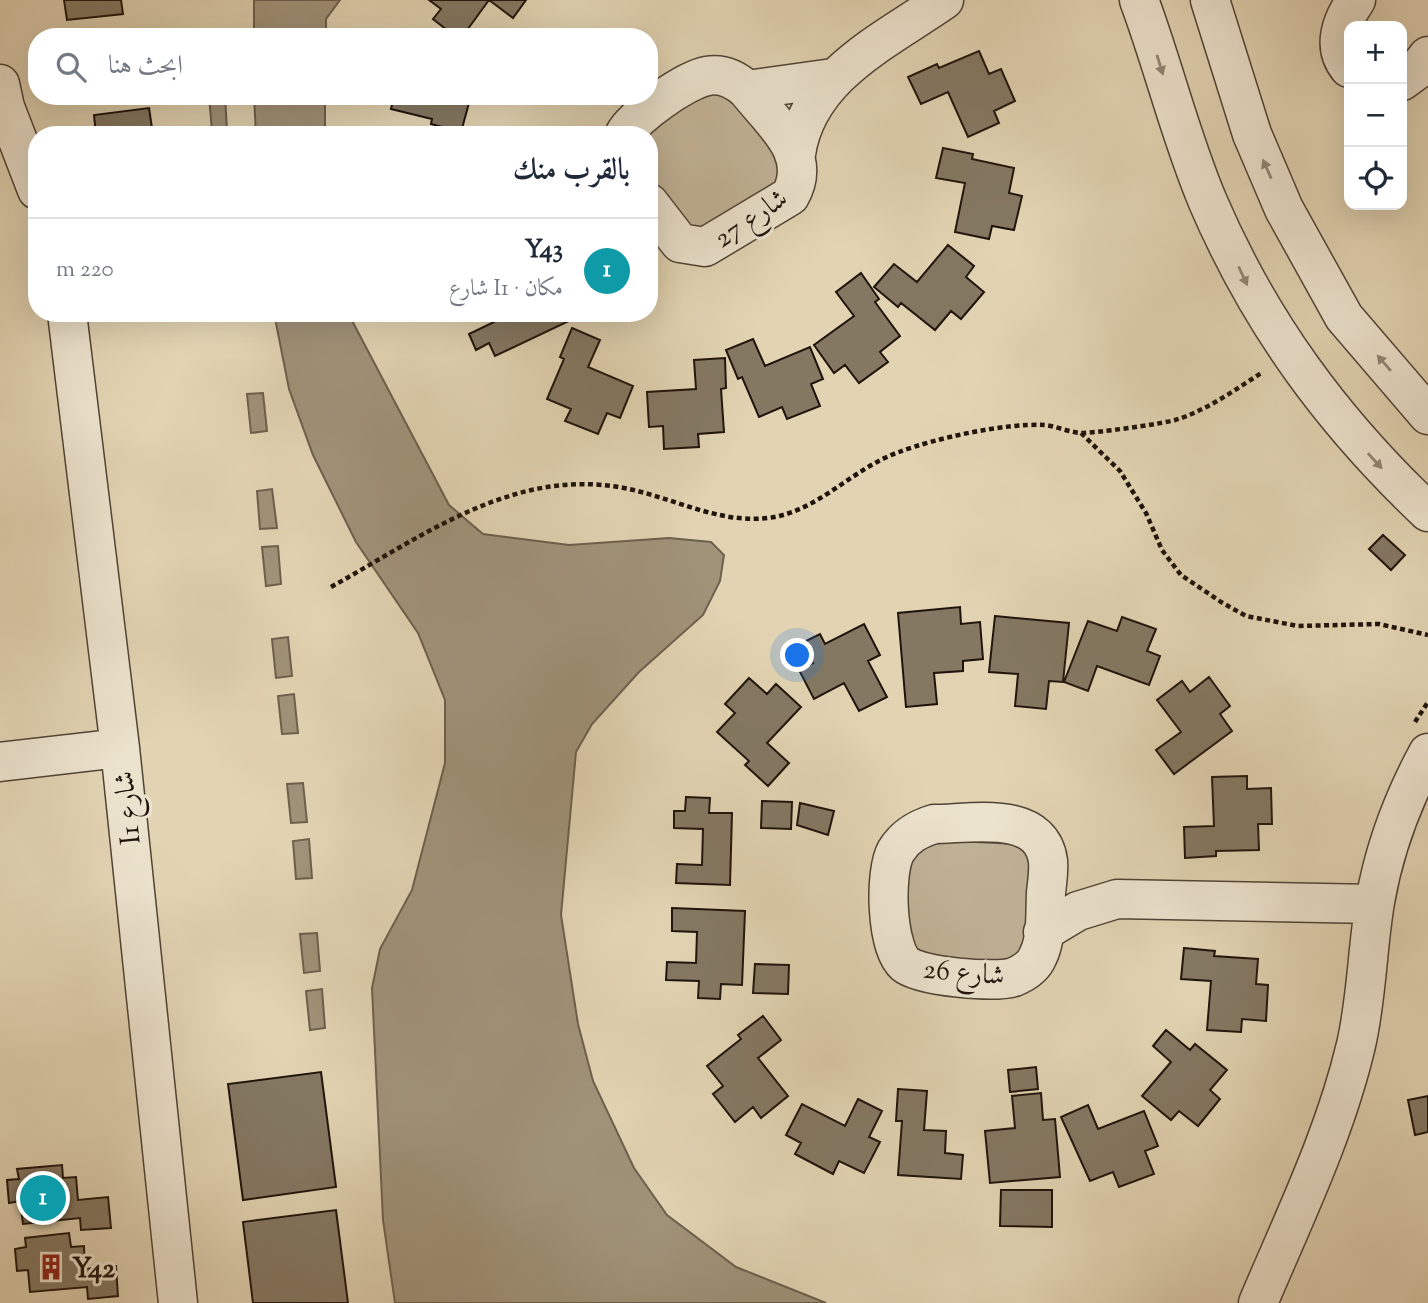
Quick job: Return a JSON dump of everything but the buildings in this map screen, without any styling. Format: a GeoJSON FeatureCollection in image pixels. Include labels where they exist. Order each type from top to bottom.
{"type":"FeatureCollection","features":[{"type":"Feature","properties":{"kind":"street","name":"شارع 27"},"geometry":{"type":"LineString","coordinates":[[658,215],[680,243],[705,247],[790,196],[799,176],[796,154],[799,136],[811,105],[833,78],[944,0]]}},
{"type":"Feature","properties":{"kind":"street"},"geometry":{"type":"LineString","coordinates":[[1139,0],[1173,108],[1208,201],[1248,287],[1291,356],[1337,418],[1382,468],[1428,512]]}},
{"type":"Feature","properties":{"kind":"street"},"geometry":{"type":"LineString","coordinates":[[1210,0],[1252,134],[1284,209],[1344,317],[1428,415]]}},
{"type":"Feature","properties":{"kind":"street"},"geometry":{"type":"LineString","coordinates":[[1344,57],[1340,49],[1340,32],[1345,16],[1356,0]]}},
{"type":"Feature","properties":{"kind":"street"},"geometry":{"type":"LineString","coordinates":[[1407,78],[1418,70],[1428,56]]}},
{"type":"Feature","properties":{"kind":"street","name":"شارع 27"},"geometry":{"type":"LineString","coordinates":[[658,104],[693,81],[708,75],[724,76],[747,90],[796,154]]}},
{"type":"Feature","properties":{"kind":"street","name":"شارع 27"},"geometry":{"type":"LineString","coordinates":[[747,90],[833,78]]}},
{"type":"Feature","properties":{"kind":"street"},"geometry":{"type":"LineString","coordinates":[[0,83],[5,107],[28,167]]}},
{"type":"Feature","properties":{"kind":"street","name":"شارع 27"},"geometry":{"type":"LineString","coordinates":[[632,126],[641,115],[656,105]]}},
{"type":"Feature","properties":{"kind":"street","name":"I1 شارع"},"geometry":{"type":"LineString","coordinates":[[68,322],[120,748],[178,1303]]}},
{"type":"Feature","properties":{"kind":"street"},"geometry":{"type":"LineString","coordinates":[[0,762],[120,748]]}},
{"type":"Feature","properties":{"kind":"street"},"geometry":{"type":"LineString","coordinates":[[1258,1303],[1341,1101],[1367,987],[1374,904],[1394,825],[1428,753]]}},
{"type":"Feature","properties":{"kind":"street","name":"شارع 26"},"geometry":{"type":"LineString","coordinates":[[934,824],[1016,824],[1031,831],[1042,845],[1048,861],[1043,932],[1038,956],[1032,966],[1012,978],[916,970],[904,963],[891,939],[891,867],[895,852],[905,838],[918,829],[934,824]]}},
{"type":"Feature","properties":{"kind":"street","name":"شارع 26"},"geometry":{"type":"LineString","coordinates":[[1048,861],[1079,885],[1117,899]]}},
{"type":"Feature","properties":{"kind":"street","name":"شارع 26"},"geometry":{"type":"LineString","coordinates":[[1043,932],[1078,911],[1117,899],[1374,904]]}},
{"type":"Feature","properties":{"kind":"path"},"geometry":{"type":"LineString","coordinates":[[331,587],[479,505],[536,487],[596,484],[625,488],[718,515],[744,520],[771,518],[796,511],[820,499],[856,473],[896,453],[938,439],[1044,425],[1081,433],[1175,420],[1221,398],[1291,356]]}},
{"type":"Feature","properties":{"kind":"path"},"geometry":{"type":"LineString","coordinates":[[1081,433],[1120,471],[1146,513],[1162,550],[1181,575],[1246,616],[1298,626],[1379,624],[1428,635]]}},
{"type":"Feature","properties":{"kind":"shaded area"},"geometry":{"type":"Polygon","coordinates":[[[254,0],[340,0],[326,19],[326,28],[254,28],[254,0]]]}},
{"type":"Feature","properties":{"kind":"shaded area"},"geometry":{"type":"Polygon","coordinates":[[[722,82],[781,156],[784,178],[709,233],[679,225],[658,194],[658,126],[652,126],[722,82]]]}},
{"type":"Feature","properties":{"kind":"shaded area"},"geometry":{"type":"Polygon","coordinates":[[[210,105],[226,105],[227,126],[212,126],[210,105]]]}},
{"type":"Feature","properties":{"kind":"shaded area"},"geometry":{"type":"Polygon","coordinates":[[[254,105],[325,105],[325,126],[256,126],[254,105]]]}},
{"type":"Feature","properties":{"kind":"shaded area"},"geometry":{"type":"Polygon","coordinates":[[[276,322],[353,322],[449,505],[483,534],[569,545],[669,538],[711,542],[724,555],[720,581],[703,615],[639,672],[592,724],[576,752],[561,915],[578,1024],[593,1081],[634,1168],[667,1215],[736,1267],[826,1303],[395,1303],[383,1220],[372,988],[380,949],[412,890],[445,763],[445,700],[418,633],[356,542],[313,455],[289,389],[276,322]]]}},
{"type":"Feature","properties":{"kind":"shaded area"},"geometry":{"type":"Polygon","coordinates":[[[263,393],[267,431],[251,433],[247,394],[263,393]]]}},
{"type":"Feature","properties":{"kind":"shaded area"},"geometry":{"type":"Polygon","coordinates":[[[272,489],[277,528],[260,529],[257,491],[272,489]]]}},
{"type":"Feature","properties":{"kind":"shaded area"},"geometry":{"type":"Polygon","coordinates":[[[278,546],[281,584],[266,586],[262,547],[278,546]]]}},
{"type":"Feature","properties":{"kind":"shaded area"},"geometry":{"type":"Polygon","coordinates":[[[288,637],[292,676],[276,678],[272,639],[288,637]]]}},
{"type":"Feature","properties":{"kind":"shaded area"},"geometry":{"type":"Polygon","coordinates":[[[294,694],[298,733],[282,734],[278,696],[294,694]]]}},
{"type":"Feature","properties":{"kind":"shaded area"},"geometry":{"type":"Polygon","coordinates":[[[303,783],[307,822],[291,823],[287,784],[303,783]]]}},
{"type":"Feature","properties":{"kind":"shaded area"},"geometry":{"type":"Polygon","coordinates":[[[309,839],[312,878],[296,879],[293,841],[309,839]]]}},
{"type":"Feature","properties":{"kind":"shaded area"},"geometry":{"type":"Polygon","coordinates":[[[933,840],[1016,844],[1031,857],[1028,944],[1016,964],[923,963],[905,938],[909,860],[933,840]]]}},
{"type":"Feature","properties":{"kind":"shaded area"},"geometry":{"type":"Polygon","coordinates":[[[317,933],[320,971],[304,973],[300,934],[317,933]]]}},
{"type":"Feature","properties":{"kind":"shaded area"},"geometry":{"type":"Polygon","coordinates":[[[322,989],[325,1028],[310,1030],[306,991],[322,989]]]}},
{"type":"Feature","properties":{"kind":"place","name":"Y43"},"geometry":{"type":"Point","coordinates":[43,1198]}},
{"type":"Feature","properties":{"kind":"place","name":"Y42"},"geometry":{"type":"Point","coordinates":[51,1267]}}]}
